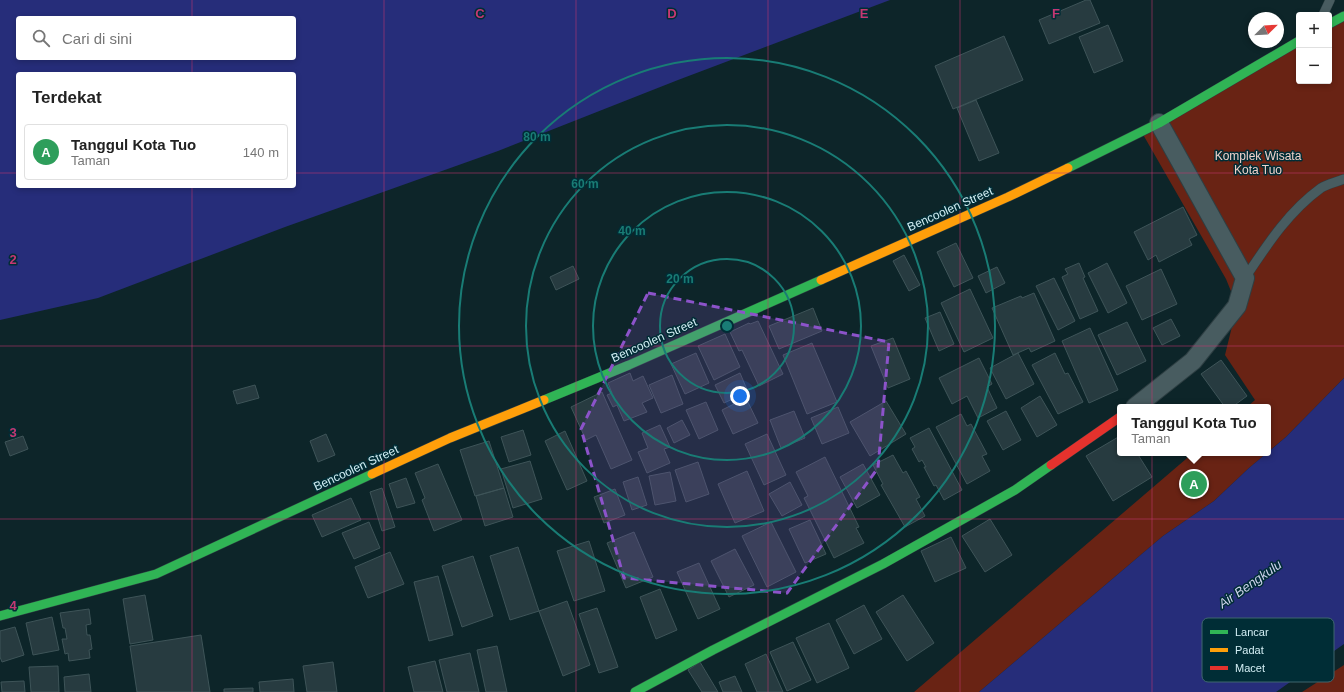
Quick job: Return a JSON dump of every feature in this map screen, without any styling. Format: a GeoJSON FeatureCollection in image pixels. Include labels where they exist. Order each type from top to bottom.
{"type":"FeatureCollection","features":[{"type":"Feature","properties":{"kind":"main road"},"geometry":{"type":"LineString","coordinates":[[1332,22],[1344,16]]}},
{"type":"Feature","properties":{"kind":"main road","name":"Bencoolen Street"},"geometry":{"type":"LineString","coordinates":[[0,616],[156,574],[450,438],[629,365],[1000,200],[1159,123],[1296,43]]}},
{"type":"Feature","properties":{"kind":"main road"},"geometry":{"type":"LineString","coordinates":[[635,692],[713,650],[883,564],[1014,490],[1117,419]]}},
{"type":"Feature","properties":{"kind":"street"},"geometry":{"type":"LineString","coordinates":[[1139,404],[1193,360],[1237,306],[1245,278],[1159,123]]}},
{"type":"Feature","properties":{"kind":"lane"},"geometry":{"type":"LineString","coordinates":[[1324,12],[1330,0]]}},
{"type":"Feature","properties":{"kind":"lane"},"geometry":{"type":"LineString","coordinates":[[1245,278],[1289,215],[1322,187],[1344,179]]}},
{"type":"Feature","properties":{"kind":"highlighted area"},"geometry":{"type":"Polygon","coordinates":[[[648,293],[889,342],[878,468],[787,593],[624,578],[581,429],[648,293]]]}},
{"type":"Feature","properties":{"kind":"green space","name":"Komplek Wisata Kota Tuo"},"geometry":{"type":"Polygon","coordinates":[[[1344,18],[1344,378],[1286,437],[1271,450],[1271,404],[1250,404],[1255,400],[1225,355],[1237,306],[1226,279],[1141,131],[1296,43],[1296,84],[1332,84],[1332,24],[1344,18]]]}},
{"type":"Feature","properties":{"kind":"green space"},"geometry":{"type":"Polygon","coordinates":[[[1189,456],[1263,456],[1214,501],[1163,536],[979,692],[914,692],[1189,456]]]}},
{"type":"Feature","properties":{"kind":"green space"},"geometry":{"type":"Polygon","coordinates":[[[1344,665],[1344,692],[1302,692],[1318,682],[1334,682],[1334,671],[1344,665]]]}},
{"type":"Feature","properties":{"kind":"water"},"geometry":{"type":"Polygon","coordinates":[[[0,0],[890,0],[678,80],[498,151],[285,227],[98,298],[0,320],[0,0]]]}},
{"type":"Feature","properties":{"kind":"water","name":"Air Bengkulu"},"geometry":{"type":"Polygon","coordinates":[[[1344,378],[1344,644],[1334,651],[1334,618],[1202,618],[1202,682],[1290,682],[1276,692],[979,692],[1163,536],[1214,501],[1263,456],[1271,456],[1271,450],[1286,437],[1344,378]]]}},
{"type":"Feature","properties":{"kind":"building"},"geometry":{"type":"Polygon","coordinates":[[[1086,0],[1090,0],[1100,23],[1049,44],[1039,20],[1086,0]]]}},
{"type":"Feature","properties":{"kind":"building"},"geometry":{"type":"Polygon","coordinates":[[[1108,25],[1123,61],[1094,73],[1079,37],[1108,25]]]}},
{"type":"Feature","properties":{"kind":"building"},"geometry":{"type":"Polygon","coordinates":[[[1004,36],[1023,80],[953,109],[935,66],[1004,36]]]}},
{"type":"Feature","properties":{"kind":"building"},"geometry":{"type":"Polygon","coordinates":[[[976,100],[999,153],[979,161],[957,108],[976,100]]]}},
{"type":"Feature","properties":{"kind":"building"},"geometry":{"type":"Polygon","coordinates":[[[1183,207],[1197,235],[1189,239],[1192,245],[1159,262],[1156,255],[1148,260],[1134,232],[1183,207]]]}},
{"type":"Feature","properties":{"kind":"building"},"geometry":{"type":"Polygon","coordinates":[[[956,243],[973,278],[954,287],[937,252],[956,243]]]}},
{"type":"Feature","properties":{"kind":"building"},"geometry":{"type":"Polygon","coordinates":[[[904,255],[920,285],[909,291],[893,261],[904,255]]]}},
{"type":"Feature","properties":{"kind":"building"},"geometry":{"type":"Polygon","coordinates":[[[1079,263],[1085,277],[1083,278],[1098,311],[1080,319],[1062,277],[1068,274],[1065,269],[1079,263]]]}},
{"type":"Feature","properties":{"kind":"building"},"geometry":{"type":"Polygon","coordinates":[[[1107,263],[1127,303],[1108,313],[1088,273],[1107,263]]]}},
{"type":"Feature","properties":{"kind":"building"},"geometry":{"type":"Polygon","coordinates":[[[573,266],[579,279],[556,290],[550,277],[573,266]]]}},
{"type":"Feature","properties":{"kind":"building"},"geometry":{"type":"Polygon","coordinates":[[[997,267],[1005,283],[986,293],[978,276],[997,267]]]}},
{"type":"Feature","properties":{"kind":"building"},"geometry":{"type":"Polygon","coordinates":[[[1161,269],[1177,304],[1142,320],[1126,286],[1161,269]]]}},
{"type":"Feature","properties":{"kind":"building"},"geometry":{"type":"Polygon","coordinates":[[[1054,278],[1075,321],[1058,330],[1036,286],[1054,278]]]}},
{"type":"Feature","properties":{"kind":"building"},"geometry":{"type":"Polygon","coordinates":[[[970,289],[993,338],[964,352],[941,303],[970,289]]]}},
{"type":"Feature","properties":{"kind":"building"},"geometry":{"type":"Polygon","coordinates":[[[1034,293],[1055,341],[1031,352],[1029,348],[1013,355],[992,308],[1021,296],[1022,298],[1034,293]]]}},
{"type":"Feature","properties":{"kind":"building"},"geometry":{"type":"Polygon","coordinates":[[[813,308],[822,331],[779,349],[769,326],[813,308]]]}},
{"type":"Feature","properties":{"kind":"building"},"geometry":{"type":"Polygon","coordinates":[[[940,312],[954,344],[939,351],[925,318],[940,312]]]}},
{"type":"Feature","properties":{"kind":"building"},"geometry":{"type":"Polygon","coordinates":[[[1171,319],[1180,336],[1162,345],[1153,328],[1171,319]]]}},
{"type":"Feature","properties":{"kind":"building"},"geometry":{"type":"Polygon","coordinates":[[[758,321],[783,374],[759,386],[742,350],[739,351],[730,332],[749,323],[758,321]]]}},
{"type":"Feature","properties":{"kind":"building"},"geometry":{"type":"Polygon","coordinates":[[[1127,322],[1146,361],[1117,375],[1098,335],[1127,322]]]}},
{"type":"Feature","properties":{"kind":"building"},"geometry":{"type":"Polygon","coordinates":[[[1090,328],[1118,390],[1089,403],[1062,341],[1090,328]]]}},
{"type":"Feature","properties":{"kind":"building"},"geometry":{"type":"Polygon","coordinates":[[[725,334],[740,367],[714,380],[698,346],[725,334]]]}},
{"type":"Feature","properties":{"kind":"building"},"geometry":{"type":"Polygon","coordinates":[[[893,338],[910,379],[888,388],[871,346],[893,338]]]}},
{"type":"Feature","properties":{"kind":"building"},"geometry":{"type":"Polygon","coordinates":[[[812,343],[837,402],[807,414],[783,355],[812,343]]]}},
{"type":"Feature","properties":{"kind":"building"},"geometry":{"type":"Polygon","coordinates":[[[696,353],[709,383],[685,394],[671,364],[696,353]]]}},
{"type":"Feature","properties":{"kind":"building"},"geometry":{"type":"Polygon","coordinates":[[[1018,353],[1034,384],[1006,399],[990,368],[1018,353]]]}},
{"type":"Feature","properties":{"kind":"building"},"geometry":{"type":"Polygon","coordinates":[[[1055,353],[1065,374],[1068,373],[1083,402],[1058,414],[1032,365],[1055,353]]]}},
{"type":"Feature","properties":{"kind":"building"},"geometry":{"type":"Polygon","coordinates":[[[979,358],[992,384],[987,387],[997,408],[978,418],[967,396],[952,404],[939,378],[979,358]]]}},
{"type":"Feature","properties":{"kind":"building"},"geometry":{"type":"Polygon","coordinates":[[[1221,360],[1247,396],[1236,404],[1223,404],[1201,374],[1221,360]]]}},
{"type":"Feature","properties":{"kind":"building"},"geometry":{"type":"Polygon","coordinates":[[[630,373],[633,381],[643,376],[653,398],[642,403],[647,412],[624,421],[617,405],[613,407],[607,395],[612,393],[608,383],[630,373]]]}},
{"type":"Feature","properties":{"kind":"building"},"geometry":{"type":"Polygon","coordinates":[[[740,373],[748,392],[724,403],[715,385],[740,373]]]}},
{"type":"Feature","properties":{"kind":"building"},"geometry":{"type":"Polygon","coordinates":[[[672,375],[683,404],[661,413],[649,385],[672,375]]]}},
{"type":"Feature","properties":{"kind":"building"},"geometry":{"type":"Polygon","coordinates":[[[255,385],[259,398],[237,404],[233,391],[255,385]]]}},
{"type":"Feature","properties":{"kind":"building"},"geometry":{"type":"Polygon","coordinates":[[[602,392],[632,460],[611,469],[596,435],[586,440],[571,407],[602,392]]]}},
{"type":"Feature","properties":{"kind":"building"},"geometry":{"type":"Polygon","coordinates":[[[1040,396],[1057,425],[1037,437],[1021,408],[1040,396]]]}},
{"type":"Feature","properties":{"kind":"building"},"geometry":{"type":"Polygon","coordinates":[[[746,398],[758,423],[733,434],[722,410],[746,398]]]}},
{"type":"Feature","properties":{"kind":"building"},"geometry":{"type":"Polygon","coordinates":[[[886,401],[906,434],[870,456],[850,422],[886,401]]]}},
{"type":"Feature","properties":{"kind":"building"},"geometry":{"type":"Polygon","coordinates":[[[706,402],[718,430],[699,439],[686,410],[706,402]]]}},
{"type":"Feature","properties":{"kind":"building"},"geometry":{"type":"Polygon","coordinates":[[[838,407],[849,433],[822,444],[811,418],[838,407]]]}},
{"type":"Feature","properties":{"kind":"building"},"geometry":{"type":"Polygon","coordinates":[[[794,411],[805,438],[781,448],[770,420],[794,411]]]}},
{"type":"Feature","properties":{"kind":"building"},"geometry":{"type":"Polygon","coordinates":[[[1006,411],[1021,440],[1003,450],[987,421],[1006,411]]]}},
{"type":"Feature","properties":{"kind":"building"},"geometry":{"type":"Polygon","coordinates":[[[961,414],[967,426],[971,424],[987,454],[982,456],[990,471],[967,484],[936,427],[961,414]]]}},
{"type":"Feature","properties":{"kind":"building"},"geometry":{"type":"Polygon","coordinates":[[[682,420],[690,435],[674,443],[667,428],[682,420]]]}},
{"type":"Feature","properties":{"kind":"building"},"geometry":{"type":"Polygon","coordinates":[[[660,425],[670,447],[664,449],[670,463],[647,473],[638,452],[648,448],[642,433],[660,425]]]}},
{"type":"Feature","properties":{"kind":"building"},"geometry":{"type":"Polygon","coordinates":[[[929,428],[962,490],[944,500],[936,485],[934,486],[922,460],[919,462],[912,449],[915,447],[910,438],[929,428]]]}},
{"type":"Feature","properties":{"kind":"building"},"geometry":{"type":"Polygon","coordinates":[[[523,430],[531,455],[509,462],[501,437],[523,430]]]}},
{"type":"Feature","properties":{"kind":"building"},"geometry":{"type":"Polygon","coordinates":[[[565,431],[587,481],[567,490],[545,441],[565,431]]]}},
{"type":"Feature","properties":{"kind":"building"},"geometry":{"type":"Polygon","coordinates":[[[326,434],[335,455],[318,462],[310,441],[326,434]]]}},
{"type":"Feature","properties":{"kind":"building"},"geometry":{"type":"Polygon","coordinates":[[[767,434],[786,475],[764,485],[745,444],[767,434]]]}},
{"type":"Feature","properties":{"kind":"building"},"geometry":{"type":"Polygon","coordinates":[[[23,436],[28,449],[10,456],[5,442],[23,436]]]}},
{"type":"Feature","properties":{"kind":"building"},"geometry":{"type":"Polygon","coordinates":[[[1117,438],[1117,456],[1139,456],[1152,477],[1113,501],[1086,456],[1117,438]]]}},
{"type":"Feature","properties":{"kind":"building"},"geometry":{"type":"Polygon","coordinates":[[[489,441],[504,488],[475,496],[460,450],[489,441]]]}},
{"type":"Feature","properties":{"kind":"building"},"geometry":{"type":"Polygon","coordinates":[[[893,455],[903,473],[906,471],[920,497],[916,499],[925,516],[905,527],[881,485],[883,484],[873,465],[893,455]]]}},
{"type":"Feature","properties":{"kind":"building"},"geometry":{"type":"Polygon","coordinates":[[[825,457],[859,527],[856,528],[864,543],[834,558],[804,498],[808,496],[796,472],[825,457]]]}},
{"type":"Feature","properties":{"kind":"building"},"geometry":{"type":"Polygon","coordinates":[[[530,461],[542,499],[513,508],[501,469],[530,461]]]}},
{"type":"Feature","properties":{"kind":"building"},"geometry":{"type":"Polygon","coordinates":[[[698,462],[709,494],[686,502],[675,470],[698,462]]]}},
{"type":"Feature","properties":{"kind":"building"},"geometry":{"type":"Polygon","coordinates":[[[438,464],[462,520],[434,531],[422,500],[425,498],[415,473],[438,464]]]}},
{"type":"Feature","properties":{"kind":"building"},"geometry":{"type":"Polygon","coordinates":[[[863,464],[880,495],[857,508],[840,477],[863,464]]]}},
{"type":"Feature","properties":{"kind":"building"},"geometry":{"type":"Polygon","coordinates":[[[747,471],[764,511],[735,523],[718,484],[747,471]]]}},
{"type":"Feature","properties":{"kind":"building"},"geometry":{"type":"Polygon","coordinates":[[[670,472],[676,501],[655,505],[649,476],[670,472]]]}},
{"type":"Feature","properties":{"kind":"building"},"geometry":{"type":"Polygon","coordinates":[[[638,477],[647,505],[632,510],[623,482],[638,477]]]}},
{"type":"Feature","properties":{"kind":"building"},"geometry":{"type":"Polygon","coordinates":[[[406,478],[415,503],[397,508],[389,484],[406,478]]]}},
{"type":"Feature","properties":{"kind":"building"},"geometry":{"type":"Polygon","coordinates":[[[790,482],[802,505],[782,516],[769,494],[790,482]]]}},
{"type":"Feature","properties":{"kind":"building"},"geometry":{"type":"Polygon","coordinates":[[[382,488],[395,527],[382,531],[370,492],[382,488]]]}},
{"type":"Feature","properties":{"kind":"building"},"geometry":{"type":"Polygon","coordinates":[[[504,488],[513,517],[485,526],[476,496],[504,488]]]}},
{"type":"Feature","properties":{"kind":"building"},"geometry":{"type":"Polygon","coordinates":[[[615,489],[625,515],[604,523],[594,497],[615,489]]]}},
{"type":"Feature","properties":{"kind":"building"},"geometry":{"type":"Polygon","coordinates":[[[351,498],[361,520],[322,537],[312,515],[351,498]]]}},
{"type":"Feature","properties":{"kind":"building"},"geometry":{"type":"Polygon","coordinates":[[[990,519],[1012,555],[985,572],[962,536],[990,519]]]}},
{"type":"Feature","properties":{"kind":"building"},"geometry":{"type":"Polygon","coordinates":[[[810,520],[826,554],[805,563],[789,529],[810,520]]]}},
{"type":"Feature","properties":{"kind":"building"},"geometry":{"type":"Polygon","coordinates":[[[369,522],[380,548],[354,559],[342,533],[369,522]]]}},
{"type":"Feature","properties":{"kind":"building"},"geometry":{"type":"Polygon","coordinates":[[[771,522],[796,572],[767,587],[742,536],[771,522]]]}},
{"type":"Feature","properties":{"kind":"building"},"geometry":{"type":"Polygon","coordinates":[[[634,532],[653,577],[626,588],[607,543],[634,532]]]}},
{"type":"Feature","properties":{"kind":"building"},"geometry":{"type":"Polygon","coordinates":[[[951,537],[966,568],[935,582],[921,551],[951,537]]]}},
{"type":"Feature","properties":{"kind":"building"},"geometry":{"type":"Polygon","coordinates":[[[589,541],[605,591],[574,601],[557,551],[589,541]]]}},
{"type":"Feature","properties":{"kind":"building"},"geometry":{"type":"Polygon","coordinates":[[[518,547],[539,611],[510,620],[490,556],[518,547]]]}},
{"type":"Feature","properties":{"kind":"building"},"geometry":{"type":"Polygon","coordinates":[[[735,549],[754,585],[729,597],[711,561],[735,549]]]}},
{"type":"Feature","properties":{"kind":"building"},"geometry":{"type":"Polygon","coordinates":[[[390,552],[404,584],[368,598],[355,567],[390,552]]]}},
{"type":"Feature","properties":{"kind":"building"},"geometry":{"type":"Polygon","coordinates":[[[473,556],[493,616],[462,627],[442,566],[473,556]]]}},
{"type":"Feature","properties":{"kind":"building"},"geometry":{"type":"Polygon","coordinates":[[[699,563],[720,609],[698,619],[677,572],[699,563]]]}},
{"type":"Feature","properties":{"kind":"building"},"geometry":{"type":"Polygon","coordinates":[[[438,576],[453,635],[429,641],[414,582],[438,576]]]}},
{"type":"Feature","properties":{"kind":"building"},"geometry":{"type":"Polygon","coordinates":[[[660,589],[677,630],[656,639],[640,597],[660,589]]]}},
{"type":"Feature","properties":{"kind":"building"},"geometry":{"type":"Polygon","coordinates":[[[145,595],[153,640],[130,644],[123,599],[145,595]]]}},
{"type":"Feature","properties":{"kind":"building"},"geometry":{"type":"Polygon","coordinates":[[[903,595],[934,643],[907,661],[876,612],[903,595]]]}},
{"type":"Feature","properties":{"kind":"building"},"geometry":{"type":"Polygon","coordinates":[[[567,601],[590,665],[563,676],[539,611],[567,601]]]}},
{"type":"Feature","properties":{"kind":"building"},"geometry":{"type":"Polygon","coordinates":[[[864,605],[882,639],[854,654],[836,620],[864,605]]]}},
{"type":"Feature","properties":{"kind":"building"},"geometry":{"type":"Polygon","coordinates":[[[597,608],[618,667],[599,673],[579,614],[597,608]]]}},
{"type":"Feature","properties":{"kind":"building"},"geometry":{"type":"Polygon","coordinates":[[[89,609],[91,624],[86,625],[87,635],[90,635],[92,649],[89,650],[90,658],[69,661],[68,653],[65,654],[62,639],[67,639],[60,613],[89,609]]]}},
{"type":"Feature","properties":{"kind":"building"},"geometry":{"type":"Polygon","coordinates":[[[52,617],[59,650],[33,655],[26,623],[52,617]]]}},
{"type":"Feature","properties":{"kind":"building"},"geometry":{"type":"Polygon","coordinates":[[[829,623],[849,668],[817,683],[796,638],[829,623]]]}},
{"type":"Feature","properties":{"kind":"building"},"geometry":{"type":"Polygon","coordinates":[[[15,627],[24,655],[2,662],[0,657],[0,631],[15,627]]]}},
{"type":"Feature","properties":{"kind":"building"},"geometry":{"type":"Polygon","coordinates":[[[201,635],[210,692],[137,692],[130,646],[201,635]]]}},
{"type":"Feature","properties":{"kind":"building"},"geometry":{"type":"Polygon","coordinates":[[[793,642],[811,680],[787,691],[770,652],[793,642]]]}},
{"type":"Feature","properties":{"kind":"building"},"geometry":{"type":"Polygon","coordinates":[[[497,646],[507,692],[486,692],[477,650],[497,646]]]}},
{"type":"Feature","properties":{"kind":"building"},"geometry":{"type":"Polygon","coordinates":[[[470,653],[479,692],[447,692],[439,660],[470,653]]]}},
{"type":"Feature","properties":{"kind":"building"},"geometry":{"type":"Polygon","coordinates":[[[766,654],[783,692],[757,692],[745,664],[766,654]]]}},
{"type":"Feature","properties":{"kind":"building"},"geometry":{"type":"Polygon","coordinates":[[[435,661],[443,692],[414,692],[408,667],[435,661]]]}},
{"type":"Feature","properties":{"kind":"building"},"geometry":{"type":"Polygon","coordinates":[[[333,662],[337,692],[307,692],[303,666],[333,662]]]}},
{"type":"Feature","properties":{"kind":"building"},"geometry":{"type":"Polygon","coordinates":[[[700,662],[718,692],[702,692],[688,670],[700,662]]]}},
{"type":"Feature","properties":{"kind":"building"},"geometry":{"type":"Polygon","coordinates":[[[58,666],[59,692],[31,692],[29,667],[58,666]]]}},
{"type":"Feature","properties":{"kind":"building"},"geometry":{"type":"Polygon","coordinates":[[[89,674],[91,692],[65,692],[64,677],[89,674]]]}},
{"type":"Feature","properties":{"kind":"building"},"geometry":{"type":"Polygon","coordinates":[[[735,676],[742,692],[723,692],[719,682],[735,676]]]}},
{"type":"Feature","properties":{"kind":"building"},"geometry":{"type":"Polygon","coordinates":[[[293,679],[294,692],[260,692],[259,682],[293,679]]]}},
{"type":"Feature","properties":{"kind":"building"},"geometry":{"type":"Polygon","coordinates":[[[24,681],[25,692],[2,692],[1,682],[24,681]]]}},
{"type":"Feature","properties":{"kind":"building"},"geometry":{"type":"Polygon","coordinates":[[[253,688],[253,692],[224,692],[224,689],[253,688]]]}},
{"type":"Feature","properties":{"kind":"traffic: fast"},"geometry":{"type":"LineString","coordinates":[[1332,22],[1344,16]]}},
{"type":"Feature","properties":{"kind":"traffic: fast"},"geometry":{"type":"LineString","coordinates":[[1068,168],[1159,123],[1296,43]]}},
{"type":"Feature","properties":{"kind":"traffic: fast"},"geometry":{"type":"LineString","coordinates":[[544,400],[629,365],[821,280]]}},
{"type":"Feature","properties":{"kind":"traffic: fast"},"geometry":{"type":"LineString","coordinates":[[635,692],[713,650],[883,564],[1015,490],[1051,465]]}},
{"type":"Feature","properties":{"kind":"traffic: fast"},"geometry":{"type":"LineString","coordinates":[[0,616],[156,574],[372,474]]}},
{"type":"Feature","properties":{"kind":"traffic: slow"},"geometry":{"type":"LineString","coordinates":[[821,280],[1008,197],[1068,168]]}},
{"type":"Feature","properties":{"kind":"traffic: slow"},"geometry":{"type":"LineString","coordinates":[[372,474],[450,438],[544,400]]}},
{"type":"Feature","properties":{"kind":"traffic: jam"},"geometry":{"type":"LineString","coordinates":[[1051,465],[1117,419]]}},
{"type":"Feature","properties":{"kind":"place","name":"Tanggul Kota Tuo"},"geometry":{"type":"Point","coordinates":[1194,484]}}]}
